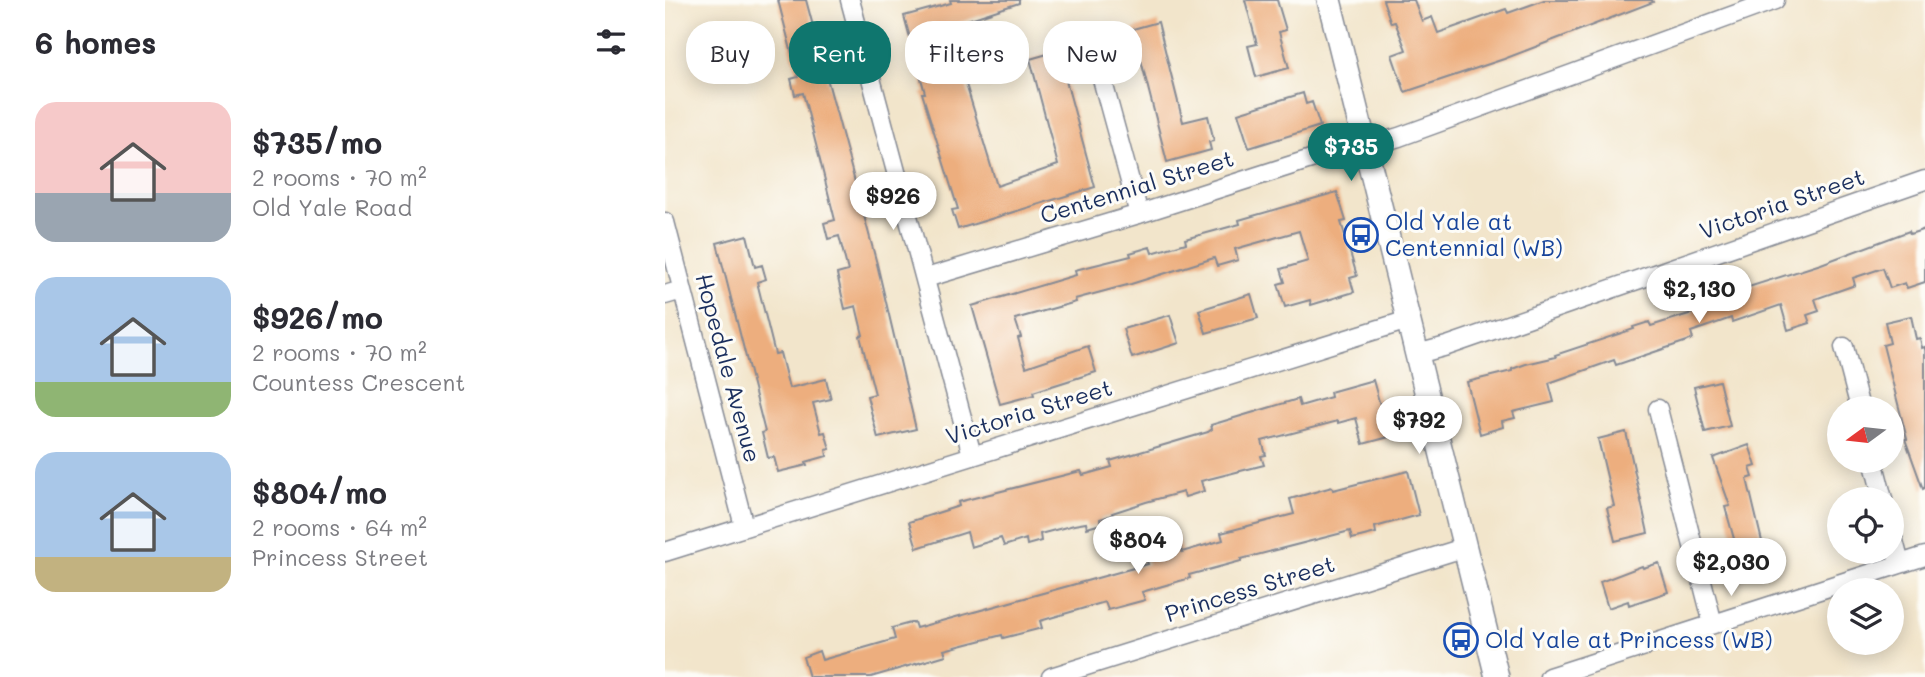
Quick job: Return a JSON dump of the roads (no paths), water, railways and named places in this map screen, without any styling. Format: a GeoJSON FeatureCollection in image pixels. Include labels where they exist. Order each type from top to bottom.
{"type":"FeatureCollection","features":[{"type":"Feature","properties":{"kind":"street"},"geometry":{"type":"LineString","coordinates":[[850,0],[972,455]]}},
{"type":"Feature","properties":{"kind":"street"},"geometry":{"type":"LineString","coordinates":[[1329,0],[1497,677]]}},
{"type":"Feature","properties":{"kind":"street","name":"Centennial Street"},"geometry":{"type":"LineString","coordinates":[[926,278],[1364,145],[1399,137],[1775,0]]}},
{"type":"Feature","properties":{"kind":"street"},"geometry":{"type":"LineString","coordinates":[[1103,84],[1139,214]]}},
{"type":"Feature","properties":{"kind":"street","name":"Victoria Street"},"geometry":{"type":"LineString","coordinates":[[1417,354],[1447,346],[1925,180]]}},
{"type":"Feature","properties":{"kind":"street","name":"Hopedale Avenue"},"geometry":{"type":"LineString","coordinates":[[665,222],[674,292],[744,526]]}},
{"type":"Feature","properties":{"kind":"street","name":"Victoria Street"},"geometry":{"type":"LineString","coordinates":[[665,552],[1408,320]]}},
{"type":"Feature","properties":{"kind":"street"},"geometry":{"type":"LineString","coordinates":[[1844,346],[1857,396]]}},
{"type":"Feature","properties":{"kind":"street"},"geometry":{"type":"LineString","coordinates":[[1658,410],[1713,624]]}},
{"type":"Feature","properties":{"kind":"street","name":"Princess Street"},"geometry":{"type":"LineString","coordinates":[[1051,677],[1463,548]]}},
{"type":"Feature","properties":{"kind":"street"},"geometry":{"type":"LineString","coordinates":[[1904,563],[1925,556]]}},
{"type":"Feature","properties":{"kind":"street"},"geometry":{"type":"LineString","coordinates":[[1549,677],[1900,564]]}},
{"type":"Feature","properties":{"kind":"place","name":"Old Yale at Centennial (WB)"},"geometry":{"type":"Point","coordinates":[1361,235]}},
{"type":"Feature","properties":{"kind":"place","name":"Old Yale at Princess (WB)"},"geometry":{"type":"Point","coordinates":[1461,640]}}]}
